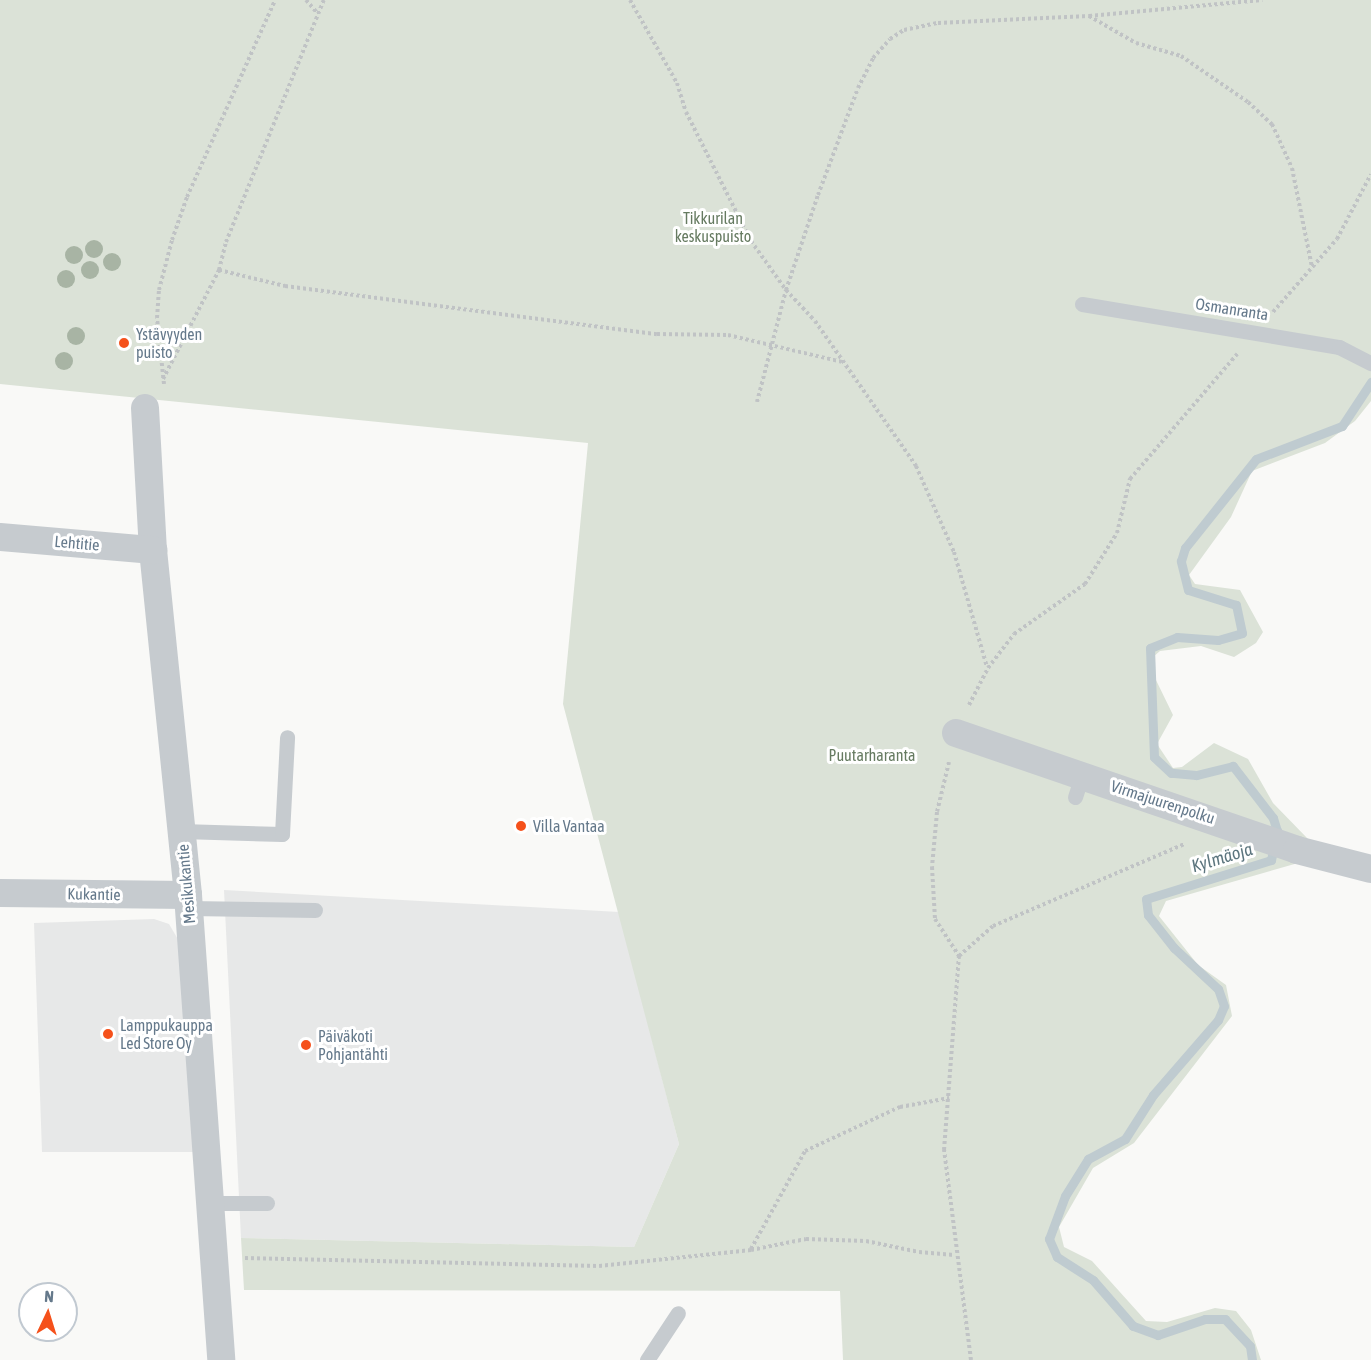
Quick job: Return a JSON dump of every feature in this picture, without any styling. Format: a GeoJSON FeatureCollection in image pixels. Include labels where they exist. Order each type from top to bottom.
{"type":"FeatureCollection","features":[{"type":"Feature","properties":{"kind":"street","name":"Mesikukantie"},"geometry":{"type":"LineString","coordinates":[[155,399],[153,550],[188,902],[212,1203],[221,1360]]}},
{"type":"Feature","properties":{"kind":"street","name":"Lehtitie"},"geometry":{"type":"LineString","coordinates":[[0,537],[153,550]]}},
{"type":"Feature","properties":{"kind":"street","name":"Virmajuurenpolku"},"geometry":{"type":"LineString","coordinates":[[956,734],[1078,786],[1254,835],[1297,850],[1371,868]]}},
{"type":"Feature","properties":{"kind":"street","name":"Kukantie"},"geometry":{"type":"LineString","coordinates":[[0,893],[188,902]]}},
{"type":"Feature","properties":{"kind":"lane","name":"Osmanranta"},"geometry":{"type":"LineString","coordinates":[[1082,304],[1256,331],[1339,347],[1371,363]]}},
{"type":"Feature","properties":{"kind":"lane"},"geometry":{"type":"LineString","coordinates":[[181,831],[282,834],[287,737]]}},
{"type":"Feature","properties":{"kind":"lane"},"geometry":{"type":"LineString","coordinates":[[188,902],[315,910]]}},
{"type":"Feature","properties":{"kind":"lane"},"geometry":{"type":"LineString","coordinates":[[212,1203],[267,1203]]}},
{"type":"Feature","properties":{"kind":"lane"},"geometry":{"type":"LineString","coordinates":[[647,1360],[678,1313]]}},
{"type":"Feature","properties":{"kind":"path"},"geometry":{"type":"LineString","coordinates":[[163,379],[157,318],[159,290],[172,240],[187,197],[274,0]]}},
{"type":"Feature","properties":{"kind":"path"},"geometry":{"type":"LineString","coordinates":[[306,0],[318,14]]}},
{"type":"Feature","properties":{"kind":"path"},"geometry":{"type":"LineString","coordinates":[[155,399],[219,270],[324,0]]}},
{"type":"Feature","properties":{"kind":"path"},"geometry":{"type":"LineString","coordinates":[[630,0],[677,83],[686,112],[752,241],[786,290],[816,321],[842,362],[916,466],[935,501],[970,597],[988,668]]}},
{"type":"Feature","properties":{"kind":"path"},"geometry":{"type":"LineString","coordinates":[[757,402],[786,290],[858,88],[873,58],[890,39],[904,30],[938,23],[1089,16],[1262,0]]}},
{"type":"Feature","properties":{"kind":"path"},"geometry":{"type":"LineString","coordinates":[[1089,16],[1136,43],[1181,56],[1248,102],[1272,124],[1292,168],[1312,267]]}},
{"type":"Feature","properties":{"kind":"path"},"geometry":{"type":"LineString","coordinates":[[971,1360],[954,1255],[944,1150],[959,956],[935,919],[932,867],[937,812],[956,734],[988,668],[1014,634],[1085,584],[1117,533],[1131,479],[1337,239],[1371,174]]}},
{"type":"Feature","properties":{"kind":"path"},"geometry":{"type":"LineString","coordinates":[[219,270],[285,286],[657,334],[728,335],[842,362]]}},
{"type":"Feature","properties":{"kind":"path"},"geometry":{"type":"LineString","coordinates":[[959,956],[993,926],[1186,843]]}},
{"type":"Feature","properties":{"kind":"path"},"geometry":{"type":"LineString","coordinates":[[751,1250],[805,1151],[900,1107],[949,1098]]}},
{"type":"Feature","properties":{"kind":"path"},"geometry":{"type":"LineString","coordinates":[[236,1258],[599,1266],[751,1250],[806,1239],[866,1241],[920,1252],[954,1255]]}},
{"type":"Feature","properties":{"kind":"shaded area"},"geometry":{"type":"Polygon","coordinates":[[[224,890],[619,912],[679,1144],[634,1247],[241,1238],[224,890]]]}},
{"type":"Feature","properties":{"kind":"shaded area"},"geometry":{"type":"Polygon","coordinates":[[[154,919],[169,924],[179,941],[193,1152],[42,1152],[34,923],[154,919]]]}},
{"type":"Feature","properties":{"kind":"green space"},"geometry":{"type":"Polygon","coordinates":[[[0,0],[1371,0],[1371,401],[1355,421],[1325,443],[1252,471],[1231,517],[1189,575],[1195,584],[1240,590],[1263,632],[1256,643],[1234,657],[1201,646],[1160,651],[1153,657],[1154,676],[1173,715],[1157,744],[1173,768],[1182,767],[1214,743],[1248,759],[1273,803],[1308,839],[1305,861],[1166,901],[1159,916],[1198,965],[1226,985],[1232,1016],[1134,1143],[1093,1168],[1059,1227],[1064,1247],[1092,1261],[1146,1321],[1167,1322],[1215,1308],[1236,1311],[1251,1330],[1261,1360],[843,1360],[840,1291],[244,1290],[241,1238],[634,1247],[679,1144],[563,704],[588,443],[0,384],[0,0]]]}},
{"type":"Feature","properties":{"kind":"waterway","name":"Kylmäoja"},"geometry":{"type":"LineString","coordinates":[[1252,1360],[1250,1346],[1225,1319],[1205,1319],[1158,1335],[1133,1326],[1093,1280],[1057,1257],[1049,1239],[1065,1196],[1088,1159],[1125,1139],[1153,1095],[1218,1020],[1224,1006],[1218,989],[1174,948],[1148,915],[1146,899],[1271,860],[1277,831],[1273,818],[1233,766],[1196,775],[1171,773],[1154,757],[1150,648],[1177,637],[1218,640],[1242,633],[1236,605],[1188,590],[1181,561],[1185,548],[1256,459],[1342,426],[1371,382]]}},
{"type":"Feature","properties":{"kind":"place","name":"Ystävyyden puisto"},"geometry":{"type":"Point","coordinates":[124,343]}},
{"type":"Feature","properties":{"kind":"place","name":"Villa Vantaa"},"geometry":{"type":"Point","coordinates":[521,826]}},
{"type":"Feature","properties":{"kind":"place","name":"Lamppukauppa Led Store Oy"},"geometry":{"type":"Point","coordinates":[108,1034]}},
{"type":"Feature","properties":{"kind":"place","name":"Päiväkoti Pohjantähti"},"geometry":{"type":"Point","coordinates":[306,1045]}},
{"type":"Feature","properties":{"kind":"park label","name":"Tikkurilan keskuspuisto"},"geometry":{"type":"Point","coordinates":[713,227]}},
{"type":"Feature","properties":{"kind":"park label","name":"Puutarharanta"},"geometry":{"type":"Point","coordinates":[872,755]}}]}
